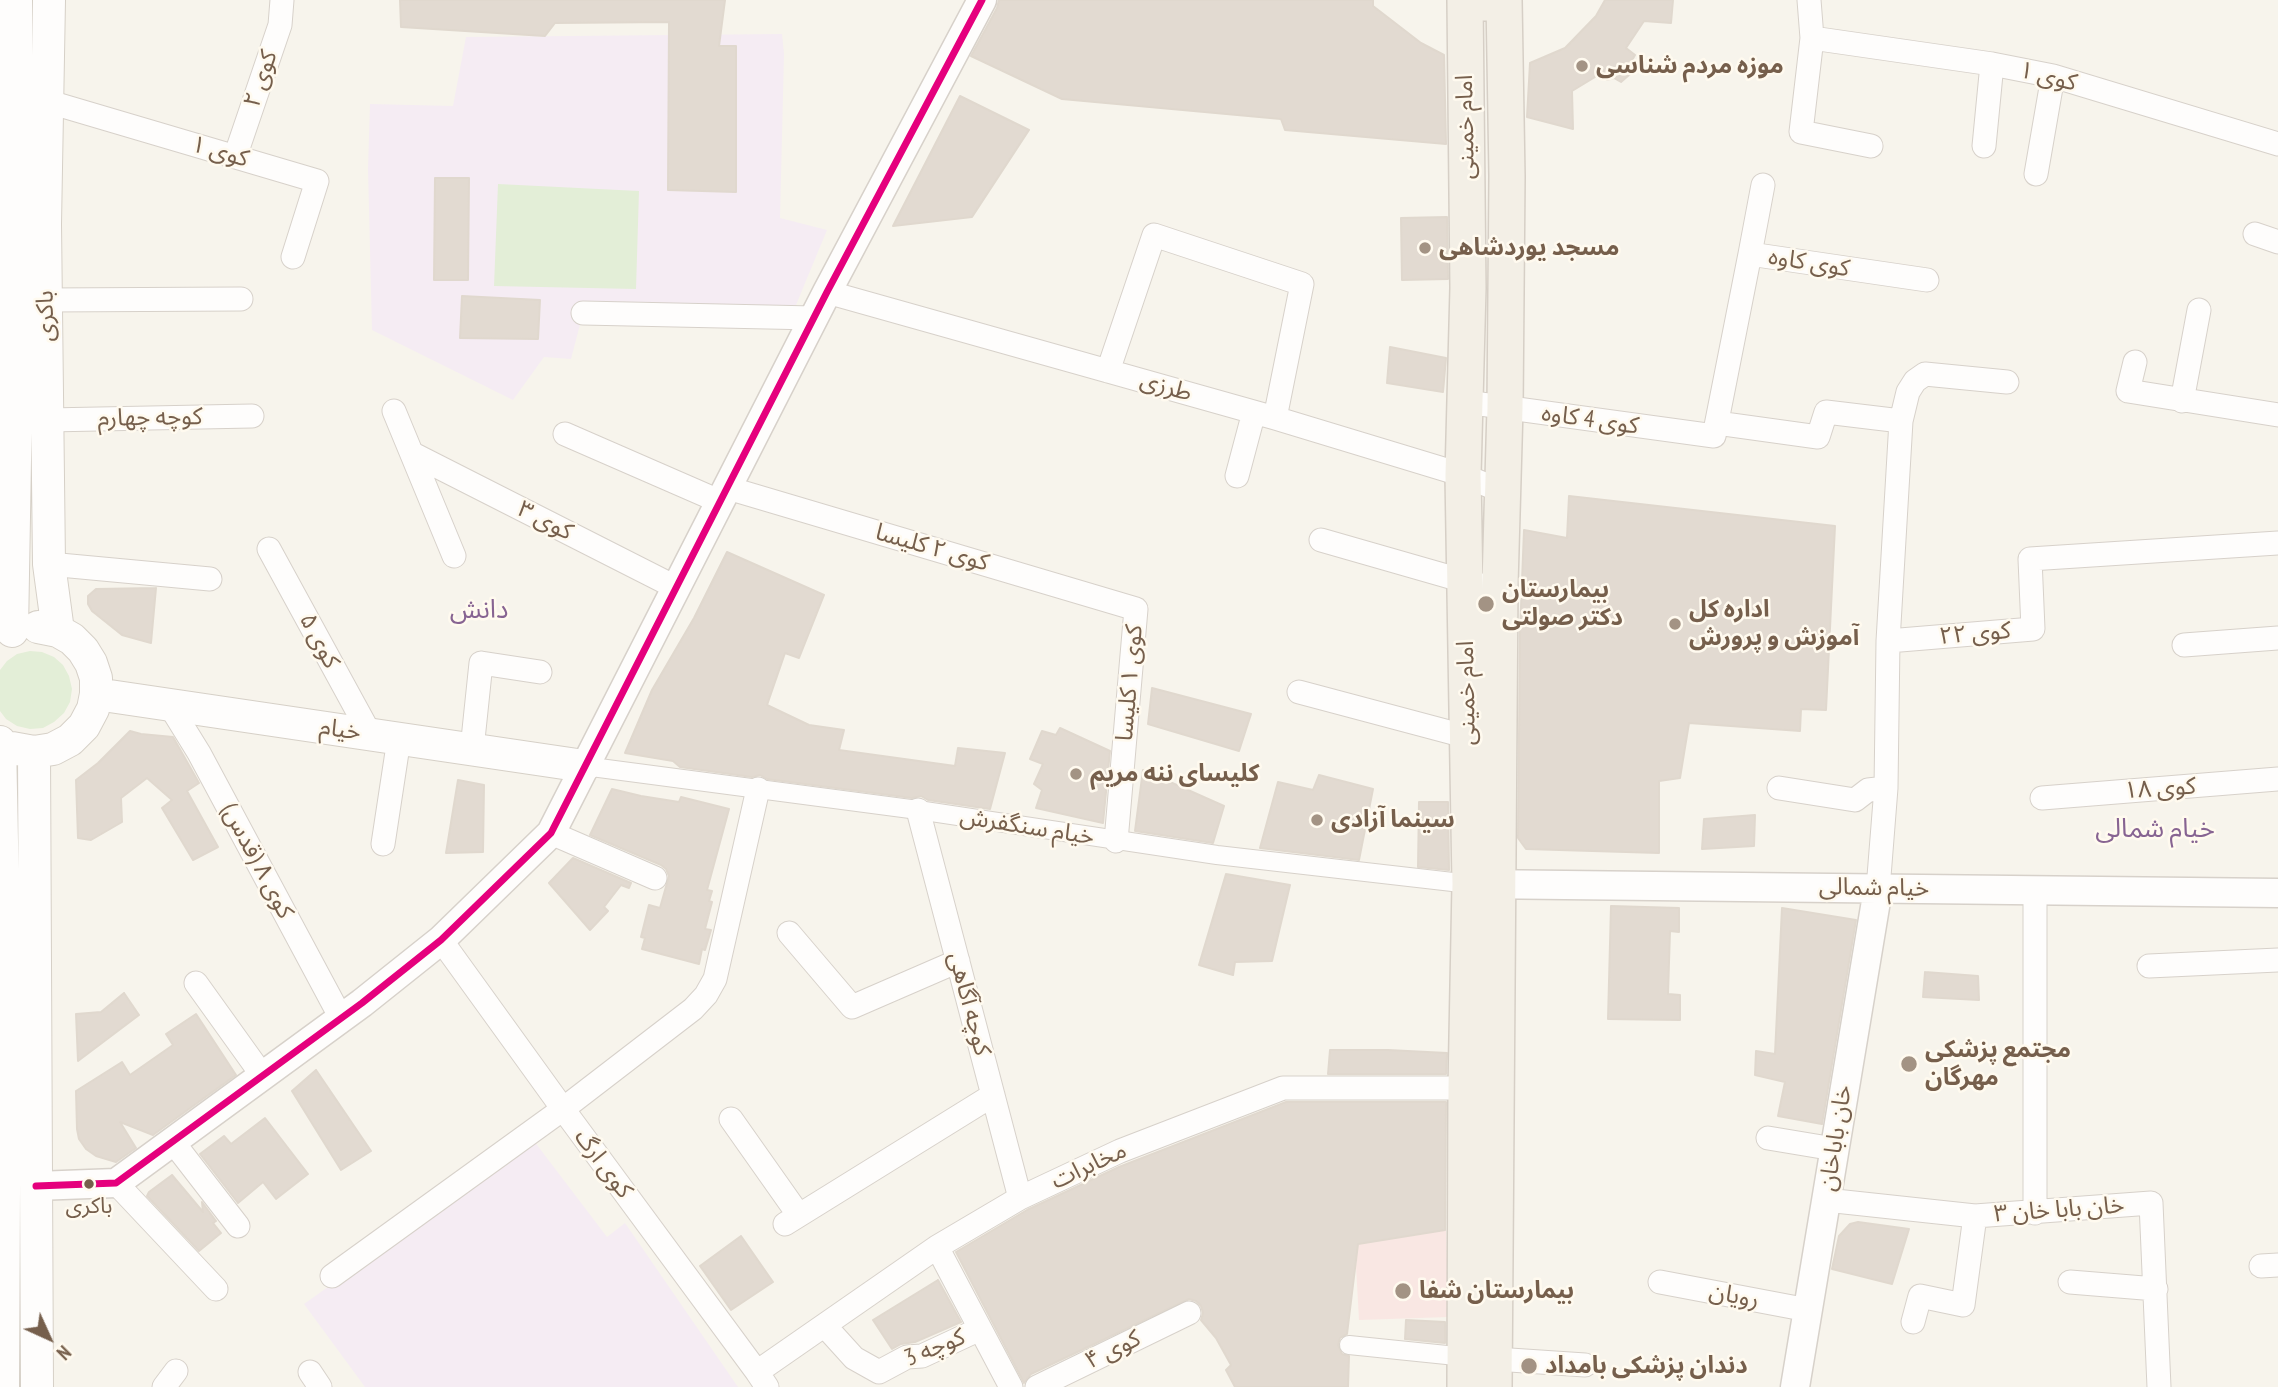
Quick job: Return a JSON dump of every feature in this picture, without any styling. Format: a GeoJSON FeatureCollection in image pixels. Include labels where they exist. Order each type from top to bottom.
{"type":"FeatureCollection","features":[{"type":"Feature","properties":{"kind":"main road","name":"باکری"},"geometry":{"type":"LineString","coordinates":[[6,634],[8,400],[46,101],[49,0]]}},
{"type":"Feature","properties":{"kind":"main road"},"geometry":{"type":"LineString","coordinates":[[1466,0],[1485,3],[1504,0]]}},
{"type":"Feature","properties":{"kind":"main road","name":"امام خمینی"},"geometry":{"type":"LineString","coordinates":[[1466,0],[1468,288],[1463,475],[1464,581],[1468,737],[1484,884],[1480,1373]]}},
{"type":"Feature","properties":{"kind":"main road","name":"امام خمینی"},"geometry":{"type":"LineString","coordinates":[[1480,1373],[1466,1088],[1484,884],[1500,585],[1507,176],[1504,0]]}},
{"type":"Feature","properties":{"kind":"main road","name":"باکری"},"geometry":{"type":"LineString","coordinates":[[14,8],[30,225],[46,300],[49,564],[58,631]]}},
{"type":"Feature","properties":{"kind":"main road"},"geometry":{"type":"LineString","coordinates":[[3,1387],[0,742],[16,750],[34,752],[53,749],[70,740],[84,726],[93,709],[96,694],[96,678],[91,663],[72,639],[43,627],[27,627],[6,634]]}},
{"type":"Feature","properties":{"kind":"main road","name":"خیام"},"geometry":{"type":"LineString","coordinates":[[96,694],[584,766]]}},
{"type":"Feature","properties":{"kind":"main road"},"geometry":{"type":"LineString","coordinates":[[34,752],[37,1387]]}},
{"type":"Feature","properties":{"kind":"street","name":"کوی ۲"},"geometry":{"type":"LineString","coordinates":[[235,157],[280,25],[282,0]]}},
{"type":"Feature","properties":{"kind":"street"},"geometry":{"type":"LineString","coordinates":[[36,1186],[116,1183],[341,1018],[441,940],[551,833],[827,292],[982,0]]}},
{"type":"Feature","properties":{"kind":"street"},"geometry":{"type":"LineString","coordinates":[[1809,0],[1812,38],[1801,132],[1871,146]]}},
{"type":"Feature","properties":{"kind":"street","name":"کوی ۱"},"geometry":{"type":"LineString","coordinates":[[1812,38],[1992,64],[2053,76],[2278,144]]}},
{"type":"Feature","properties":{"kind":"street"},"geometry":{"type":"LineString","coordinates":[[1984,146],[1992,64]]}},
{"type":"Feature","properties":{"kind":"street"},"geometry":{"type":"LineString","coordinates":[[2036,174],[2053,76]]}},
{"type":"Feature","properties":{"kind":"street","name":"کوی ۱"},"geometry":{"type":"LineString","coordinates":[[46,101],[317,181],[293,257]]}},
{"type":"Feature","properties":{"kind":"street"},"geometry":{"type":"LineString","coordinates":[[1750,254],[1763,185]]}},
{"type":"Feature","properties":{"kind":"street"},"geometry":{"type":"LineString","coordinates":[[2255,234],[2278,242]]}},
{"type":"Feature","properties":{"kind":"street"},"geometry":{"type":"LineString","coordinates":[[1108,371],[1154,235],[1302,284],[1264,415],[1237,476]]}},
{"type":"Feature","properties":{"kind":"street","name":"کوی کاوه"},"geometry":{"type":"LineString","coordinates":[[1716,430],[1750,254],[1927,280]]}},
{"type":"Feature","properties":{"kind":"street","name":"طرزی"},"geometry":{"type":"LineString","coordinates":[[827,292],[1264,415],[1463,475],[1501,491]]}},
{"type":"Feature","properties":{"kind":"street"},"geometry":{"type":"LineString","coordinates":[[46,300],[241,299]]}},
{"type":"Feature","properties":{"kind":"street"},"geometry":{"type":"LineString","coordinates":[[2182,401],[2199,310]]}},
{"type":"Feature","properties":{"kind":"street"},"geometry":{"type":"LineString","coordinates":[[583,313],[814,318]]}},
{"type":"Feature","properties":{"kind":"street"},"geometry":{"type":"LineString","coordinates":[[2135,362],[2128,391],[2278,415]]}},
{"type":"Feature","properties":{"kind":"street"},"geometry":{"type":"LineString","coordinates":[[1878,888],[1886,788],[1888,641],[1901,421],[1908,392],[1915,381],[1925,374],[2007,382]]}},
{"type":"Feature","properties":{"kind":"street","name":"کوی 4 کاوه"},"geometry":{"type":"LineString","coordinates":[[1466,402],[1716,430],[1818,437],[1826,412],[1901,421]]}},
{"type":"Feature","properties":{"kind":"street"},"geometry":{"type":"LineString","coordinates":[[394,411],[454,556]]}},
{"type":"Feature","properties":{"kind":"street","name":"کوچه چهارم"},"geometry":{"type":"LineString","coordinates":[[48,420],[252,416]]}},
{"type":"Feature","properties":{"kind":"street"},"geometry":{"type":"LineString","coordinates":[[565,434],[724,495]]}},
{"type":"Feature","properties":{"kind":"street","name":"کوی ۳"},"geometry":{"type":"LineString","coordinates":[[413,454],[677,588]]}},
{"type":"Feature","properties":{"kind":"street","name":"کوی ۲ کلیسا"},"geometry":{"type":"LineString","coordinates":[[724,495],[1136,609]]}},
{"type":"Feature","properties":{"kind":"street"},"geometry":{"type":"LineString","coordinates":[[1321,540],[1464,581],[1500,585]]}},
{"type":"Feature","properties":{"kind":"street","name":"کوی ۲۲"},"geometry":{"type":"LineString","coordinates":[[1888,641],[2033,629],[2030,559],[2278,543]]}},
{"type":"Feature","properties":{"kind":"street","name":"کوی ۵"},"geometry":{"type":"LineString","coordinates":[[269,549],[384,737]]}},
{"type":"Feature","properties":{"kind":"street"},"geometry":{"type":"LineString","coordinates":[[49,564],[210,579]]}},
{"type":"Feature","properties":{"kind":"street","name":"کوی ۱ کلیسا"},"geometry":{"type":"LineString","coordinates":[[1116,841],[1136,609]]}},
{"type":"Feature","properties":{"kind":"street"},"geometry":{"type":"LineString","coordinates":[[2184,645],[2278,638]]}},
{"type":"Feature","properties":{"kind":"street"},"geometry":{"type":"LineString","coordinates":[[472,749],[481,663],[540,672]]}},
{"type":"Feature","properties":{"kind":"street"},"geometry":{"type":"LineString","coordinates":[[1299,692],[1468,737]]}},
{"type":"Feature","properties":{"kind":"street","name":"کوی ۸ (قدس)"},"geometry":{"type":"LineString","coordinates":[[170,706],[200,753],[341,1018]]}},
{"type":"Feature","properties":{"kind":"street"},"geometry":{"type":"LineString","coordinates":[[383,844],[384,737]]}},
{"type":"Feature","properties":{"kind":"street","name":"خیام سنگفرش"},"geometry":{"type":"LineString","coordinates":[[584,766],[918,810],[1217,855],[1484,884]]}},
{"type":"Feature","properties":{"kind":"street","name":"کوی ۱۸"},"geometry":{"type":"LineString","coordinates":[[2042,798],[2278,779]]}},
{"type":"Feature","properties":{"kind":"street"},"geometry":{"type":"LineString","coordinates":[[1779,788],[1855,800],[1868,790],[1886,788]]}},
{"type":"Feature","properties":{"kind":"street"},"geometry":{"type":"LineString","coordinates":[[332,1276],[563,1110],[693,1009],[706,995],[715,979],[758,789]]}},
{"type":"Feature","properties":{"kind":"street","name":"کوچه آگاهی"},"geometry":{"type":"LineString","coordinates":[[918,810],[1020,1198]]}},
{"type":"Feature","properties":{"kind":"street"},"geometry":{"type":"LineString","coordinates":[[551,833],[655,878]]}},
{"type":"Feature","properties":{"kind":"street","name":"خیام شمالی"},"geometry":{"type":"LineString","coordinates":[[1484,884],[2278,893]]}},
{"type":"Feature","properties":{"kind":"street","name":"خان باباخان"},"geometry":{"type":"LineString","coordinates":[[1795,1387],[1878,888]]}},
{"type":"Feature","properties":{"kind":"street"},"geometry":{"type":"LineString","coordinates":[[2035,890],[2035,1213]]}},
{"type":"Feature","properties":{"kind":"street"},"geometry":{"type":"LineString","coordinates":[[789,933],[852,1007],[958,961]]}},
{"type":"Feature","properties":{"kind":"street","name":"کوی ارگ"},"geometry":{"type":"LineString","coordinates":[[441,940],[762,1379]]}},
{"type":"Feature","properties":{"kind":"street"},"geometry":{"type":"LineString","coordinates":[[2149,966],[2278,960]]}},
{"type":"Feature","properties":{"kind":"street"},"geometry":{"type":"LineString","coordinates":[[196,983],[261,1075]]}},
{"type":"Feature","properties":{"kind":"street","name":"مخابرات"},"geometry":{"type":"LineString","coordinates":[[762,1379],[825,1326],[937,1247],[1020,1198],[1120,1151],[1283,1088],[1466,1088]]}},
{"type":"Feature","properties":{"kind":"street"},"geometry":{"type":"LineString","coordinates":[[731,1119],[791,1219],[993,1095]]}},
{"type":"Feature","properties":{"kind":"street"},"geometry":{"type":"LineString","coordinates":[[1768,1138],[1834,1149]]}},
{"type":"Feature","properties":{"kind":"street"},"geometry":{"type":"LineString","coordinates":[[173,1142],[238,1226]]}},
{"type":"Feature","properties":{"kind":"street"},"geometry":{"type":"LineString","coordinates":[[116,1183],[216,1289]]}},
{"type":"Feature","properties":{"kind":"street","name":"خان بابا خان ۳"},"geometry":{"type":"LineString","coordinates":[[1826,1200],[1975,1216],[2151,1203],[2159,1387]]}},
{"type":"Feature","properties":{"kind":"street"},"geometry":{"type":"LineString","coordinates":[[1913,1322],[1920,1296],[1963,1304],[1975,1216]]}},
{"type":"Feature","properties":{"kind":"street"},"geometry":{"type":"LineString","coordinates":[[937,1247],[1011,1387]]}},
{"type":"Feature","properties":{"kind":"street","name":"رویان"},"geometry":{"type":"LineString","coordinates":[[1660,1282],[1808,1310]]}},
{"type":"Feature","properties":{"kind":"street"},"geometry":{"type":"LineString","coordinates":[[2070,1282],[2156,1289]]}},
{"type":"Feature","properties":{"kind":"street","name":"کوی ۴"},"geometry":{"type":"LineString","coordinates":[[1037,1387],[1189,1313]]}},
{"type":"Feature","properties":{"kind":"street","name":"کوچه 3"},"geometry":{"type":"LineString","coordinates":[[825,1326],[854,1357],[879,1372],[906,1357],[922,1356],[980,1329]]}},
{"type":"Feature","properties":{"kind":"street"},"geometry":{"type":"LineString","coordinates":[[1349,1345],[1480,1373],[1586,1365]]}},
{"type":"Feature","properties":{"kind":"shaded area"},"geometry":{"type":"Polygon","coordinates":[[[782,34],[784,54],[780,218],[827,230],[791,317],[583,313],[571,359],[544,357],[513,400],[372,330],[368,169],[370,104],[453,106],[466,37],[782,34]]]}},
{"type":"Feature","properties":{"kind":"shaded area"},"geometry":{"type":"Polygon","coordinates":[[[534,1141],[607,1237],[625,1223],[738,1387],[365,1387],[304,1304],[534,1141]]]}},
{"type":"Feature","properties":{"kind":"shaded area","name":"بیمارستان شفا"},"geometry":{"type":"Polygon","coordinates":[[[1446,1230],[1449,1317],[1359,1320],[1356,1266],[1358,1244],[1446,1230]]]}},
{"type":"Feature","properties":{"kind":"green space"},"geometry":{"type":"Polygon","coordinates":[[[498,184],[639,191],[636,289],[494,286],[498,184]]]}},
{"type":"Feature","properties":{"kind":"green space"},"geometry":{"type":"Polygon","coordinates":[[[30,651],[54,657],[63,665],[72,689],[70,702],[64,713],[43,728],[17,726],[0,711],[0,670],[17,654],[30,651]]]}},
{"type":"Feature","properties":{"kind":"building"},"geometry":{"type":"Polygon","coordinates":[[[400,0],[725,0],[719,46],[736,46],[736,192],[668,190],[669,22],[555,23],[545,36],[401,27],[400,0]]]}},
{"type":"Feature","properties":{"kind":"building"},"geometry":{"type":"Polygon","coordinates":[[[999,0],[1373,0],[1373,6],[1421,43],[1444,55],[1446,144],[1285,130],[1281,119],[1062,99],[971,56],[999,0]]]}},
{"type":"Feature","properties":{"kind":"building","name":"موزه مردم شناسی"},"geometry":{"type":"Polygon","coordinates":[[[1605,0],[1673,0],[1671,23],[1644,21],[1626,48],[1635,55],[1631,62],[1636,69],[1621,82],[1614,78],[1607,80],[1600,74],[1572,91],[1573,129],[1527,117],[1530,63],[1565,48],[1596,16],[1605,0]]]}},
{"type":"Feature","properties":{"kind":"building"},"geometry":{"type":"Polygon","coordinates":[[[960,96],[1029,130],[972,217],[893,226],[960,96]]]}},
{"type":"Feature","properties":{"kind":"building"},"geometry":{"type":"Polygon","coordinates":[[[435,178],[469,178],[468,280],[434,280],[435,178]]]}},
{"type":"Feature","properties":{"kind":"building","name":"مسجد یوردشاهی"},"geometry":{"type":"Polygon","coordinates":[[[1447,217],[1448,279],[1402,280],[1401,218],[1447,217]]]}},
{"type":"Feature","properties":{"kind":"building"},"geometry":{"type":"Polygon","coordinates":[[[462,296],[540,300],[538,339],[460,338],[462,296]]]}},
{"type":"Feature","properties":{"kind":"building"},"geometry":{"type":"Polygon","coordinates":[[[1390,347],[1446,358],[1443,392],[1387,383],[1390,347]]]}},
{"type":"Feature","properties":{"kind":"building","name":"اداره کل آموزش و پرورش"},"geometry":{"type":"Polygon","coordinates":[[[1569,496],[1835,526],[1826,710],[1801,709],[1800,731],[1689,723],[1680,778],[1659,781],[1659,853],[1526,849],[1518,838],[1524,530],[1567,538],[1569,496]]]}},
{"type":"Feature","properties":{"kind":"building"},"geometry":{"type":"Polygon","coordinates":[[[727,552],[824,595],[799,658],[785,653],[767,705],[809,725],[844,730],[839,750],[955,766],[958,748],[1005,753],[990,809],[928,800],[921,796],[912,798],[767,779],[760,775],[752,777],[680,767],[673,761],[625,753],[652,690],[694,618],[727,552]]]}},
{"type":"Feature","properties":{"kind":"building"},"geometry":{"type":"Polygon","coordinates":[[[156,588],[151,643],[122,635],[92,611],[88,604],[88,596],[96,589],[156,588]]]}},
{"type":"Feature","properties":{"kind":"building"},"geometry":{"type":"Polygon","coordinates":[[[1152,688],[1251,714],[1239,751],[1148,724],[1152,688]]]}},
{"type":"Feature","properties":{"kind":"building","name":"کلیسای ننه مریم"},"geometry":{"type":"Polygon","coordinates":[[[1060,728],[1110,751],[1103,823],[1036,808],[1042,790],[1034,784],[1043,764],[1030,759],[1042,731],[1056,735],[1060,728]]]}},
{"type":"Feature","properties":{"kind":"building"},"geometry":{"type":"Polygon","coordinates":[[[130,731],[173,737],[199,783],[187,791],[218,847],[193,860],[162,808],[172,800],[147,778],[121,798],[122,822],[91,840],[78,838],[76,780],[98,763],[130,731]]]}},
{"type":"Feature","properties":{"kind":"building"},"geometry":{"type":"Polygon","coordinates":[[[1143,770],[1224,806],[1213,843],[1135,831],[1143,770]]]}},
{"type":"Feature","properties":{"kind":"building","name":"سینما آزادی"},"geometry":{"type":"Polygon","coordinates":[[[1319,775],[1373,789],[1359,860],[1260,848],[1278,782],[1313,790],[1319,775]]]}},
{"type":"Feature","properties":{"kind":"building"},"geometry":{"type":"Polygon","coordinates":[[[458,780],[484,785],[483,852],[446,853],[458,780]]]}},
{"type":"Feature","properties":{"kind":"building"},"geometry":{"type":"Polygon","coordinates":[[[612,789],[679,802],[681,797],[729,809],[707,890],[712,891],[709,901],[712,902],[705,929],[711,930],[705,950],[702,949],[699,964],[642,949],[645,938],[641,937],[649,905],[660,908],[669,876],[661,865],[590,835],[612,789]]]}},
{"type":"Feature","properties":{"kind":"building"},"geometry":{"type":"Polygon","coordinates":[[[1419,802],[1448,802],[1449,870],[1418,867],[1419,802]]]}},
{"type":"Feature","properties":{"kind":"building"},"geometry":{"type":"Polygon","coordinates":[[[1755,815],[1754,846],[1702,849],[1704,819],[1755,815]]]}},
{"type":"Feature","properties":{"kind":"building"},"geometry":{"type":"Polygon","coordinates":[[[573,858],[631,883],[629,888],[621,885],[604,907],[608,911],[590,930],[549,883],[573,858]]]}},
{"type":"Feature","properties":{"kind":"building"},"geometry":{"type":"Polygon","coordinates":[[[1226,874],[1290,885],[1272,961],[1235,962],[1233,975],[1199,965],[1226,874]]]}},
{"type":"Feature","properties":{"kind":"building"},"geometry":{"type":"Polygon","coordinates":[[[1611,906],[1679,908],[1679,932],[1670,931],[1668,994],[1680,995],[1680,1020],[1608,1019],[1611,906]]]}},
{"type":"Feature","properties":{"kind":"building"},"geometry":{"type":"Polygon","coordinates":[[[1782,908],[1856,920],[1822,1124],[1778,1116],[1785,1082],[1755,1075],[1756,1051],[1775,1054],[1782,908]]]}},
{"type":"Feature","properties":{"kind":"building"},"geometry":{"type":"Polygon","coordinates":[[[1925,972],[1978,976],[1979,1000],[1923,997],[1925,972]]]}},
{"type":"Feature","properties":{"kind":"building"},"geometry":{"type":"Polygon","coordinates":[[[124,993],[139,1015],[78,1061],[76,1014],[101,1012],[124,993]]]}},
{"type":"Feature","properties":{"kind":"building"},"geometry":{"type":"Polygon","coordinates":[[[196,1014],[236,1075],[153,1135],[120,1122],[136,1148],[116,1162],[96,1156],[86,1149],[79,1139],[77,1129],[76,1091],[122,1062],[130,1075],[173,1045],[166,1034],[196,1014]]]}},
{"type":"Feature","properties":{"kind":"building"},"geometry":{"type":"Polygon","coordinates":[[[1330,1050],[1447,1053],[1446,1074],[1328,1074],[1330,1050]]]}},
{"type":"Feature","properties":{"kind":"building"},"geometry":{"type":"Polygon","coordinates":[[[316,1070],[371,1151],[341,1170],[292,1091],[316,1070]]]}},
{"type":"Feature","properties":{"kind":"building"},"geometry":{"type":"Polygon","coordinates":[[[1286,1102],[1446,1102],[1445,1230],[1358,1244],[1347,1334],[1340,1338],[1338,1345],[1342,1354],[1349,1356],[1348,1387],[1235,1387],[1226,1370],[1231,1365],[1216,1338],[1201,1320],[1201,1306],[1189,1299],[1031,1374],[1024,1383],[956,1252],[1027,1210],[1119,1167],[1286,1102]]]}},
{"type":"Feature","properties":{"kind":"building"},"geometry":{"type":"Polygon","coordinates":[[[265,1118],[308,1174],[276,1199],[263,1182],[238,1203],[200,1154],[224,1136],[231,1144],[265,1118]]]}},
{"type":"Feature","properties":{"kind":"building"},"geometry":{"type":"Polygon","coordinates":[[[172,1175],[203,1212],[202,1202],[221,1233],[199,1251],[147,1196],[172,1175]]]}},
{"type":"Feature","properties":{"kind":"building"},"geometry":{"type":"Polygon","coordinates":[[[1858,1222],[1909,1229],[1892,1284],[1832,1269],[1839,1236],[1850,1224],[1858,1222]]]}},
{"type":"Feature","properties":{"kind":"building"},"geometry":{"type":"Polygon","coordinates":[[[741,1236],[773,1282],[731,1310],[700,1266],[741,1236]]]}},
{"type":"Feature","properties":{"kind":"building"},"geometry":{"type":"Polygon","coordinates":[[[938,1280],[961,1322],[892,1349],[873,1320],[938,1280]]]}},
{"type":"Feature","properties":{"kind":"building"},"geometry":{"type":"Polygon","coordinates":[[[1406,1320],[1445,1322],[1445,1343],[1405,1339],[1406,1320]]]}},
{"type":"Feature","properties":{"kind":"transit line"},"geometry":{"type":"LineString","coordinates":[[36,1186],[116,1183],[362,1003],[441,940],[551,833],[827,292],[982,0]]}},
{"type":"Feature","properties":{"kind":"place","name":"موزه مردم شناسی"},"geometry":{"type":"Point","coordinates":[1582,66]}},
{"type":"Feature","properties":{"kind":"place","name":"مسجد یوردشاهی"},"geometry":{"type":"Point","coordinates":[1425,248]}},
{"type":"Feature","properties":{"kind":"place","name":"بیمارستان دکتر صولتی"},"geometry":{"type":"Point","coordinates":[1486,604]}},
{"type":"Feature","properties":{"kind":"place","name":"اداره کل آموزش و پرورش"},"geometry":{"type":"Point","coordinates":[1675,624]}},
{"type":"Feature","properties":{"kind":"place","name":"کلیسای ننه مریم"},"geometry":{"type":"Point","coordinates":[1076,774]}},
{"type":"Feature","properties":{"kind":"place","name":"سینما آزادی"},"geometry":{"type":"Point","coordinates":[1317,820]}},
{"type":"Feature","properties":{"kind":"place","name":"مجتمع پزشکی مهرگان"},"geometry":{"type":"Point","coordinates":[1909,1064]}},
{"type":"Feature","properties":{"kind":"place","name":"باکری"},"geometry":{"type":"Point","coordinates":[89,1184]}},
{"type":"Feature","properties":{"kind":"place","name":"بیمارستان شفا"},"geometry":{"type":"Point","coordinates":[1403,1291]}},
{"type":"Feature","properties":{"kind":"place","name":"دندان‌ پزشکی بامداد"},"geometry":{"type":"Point","coordinates":[1529,1366]}},
{"type":"Feature","properties":{"kind":"district","name":"دانش"},"geometry":{"type":"Point","coordinates":[479,611]}},
{"type":"Feature","properties":{"kind":"district","name":"خیام شمالی"},"geometry":{"type":"Point","coordinates":[2155,830]}}]}
